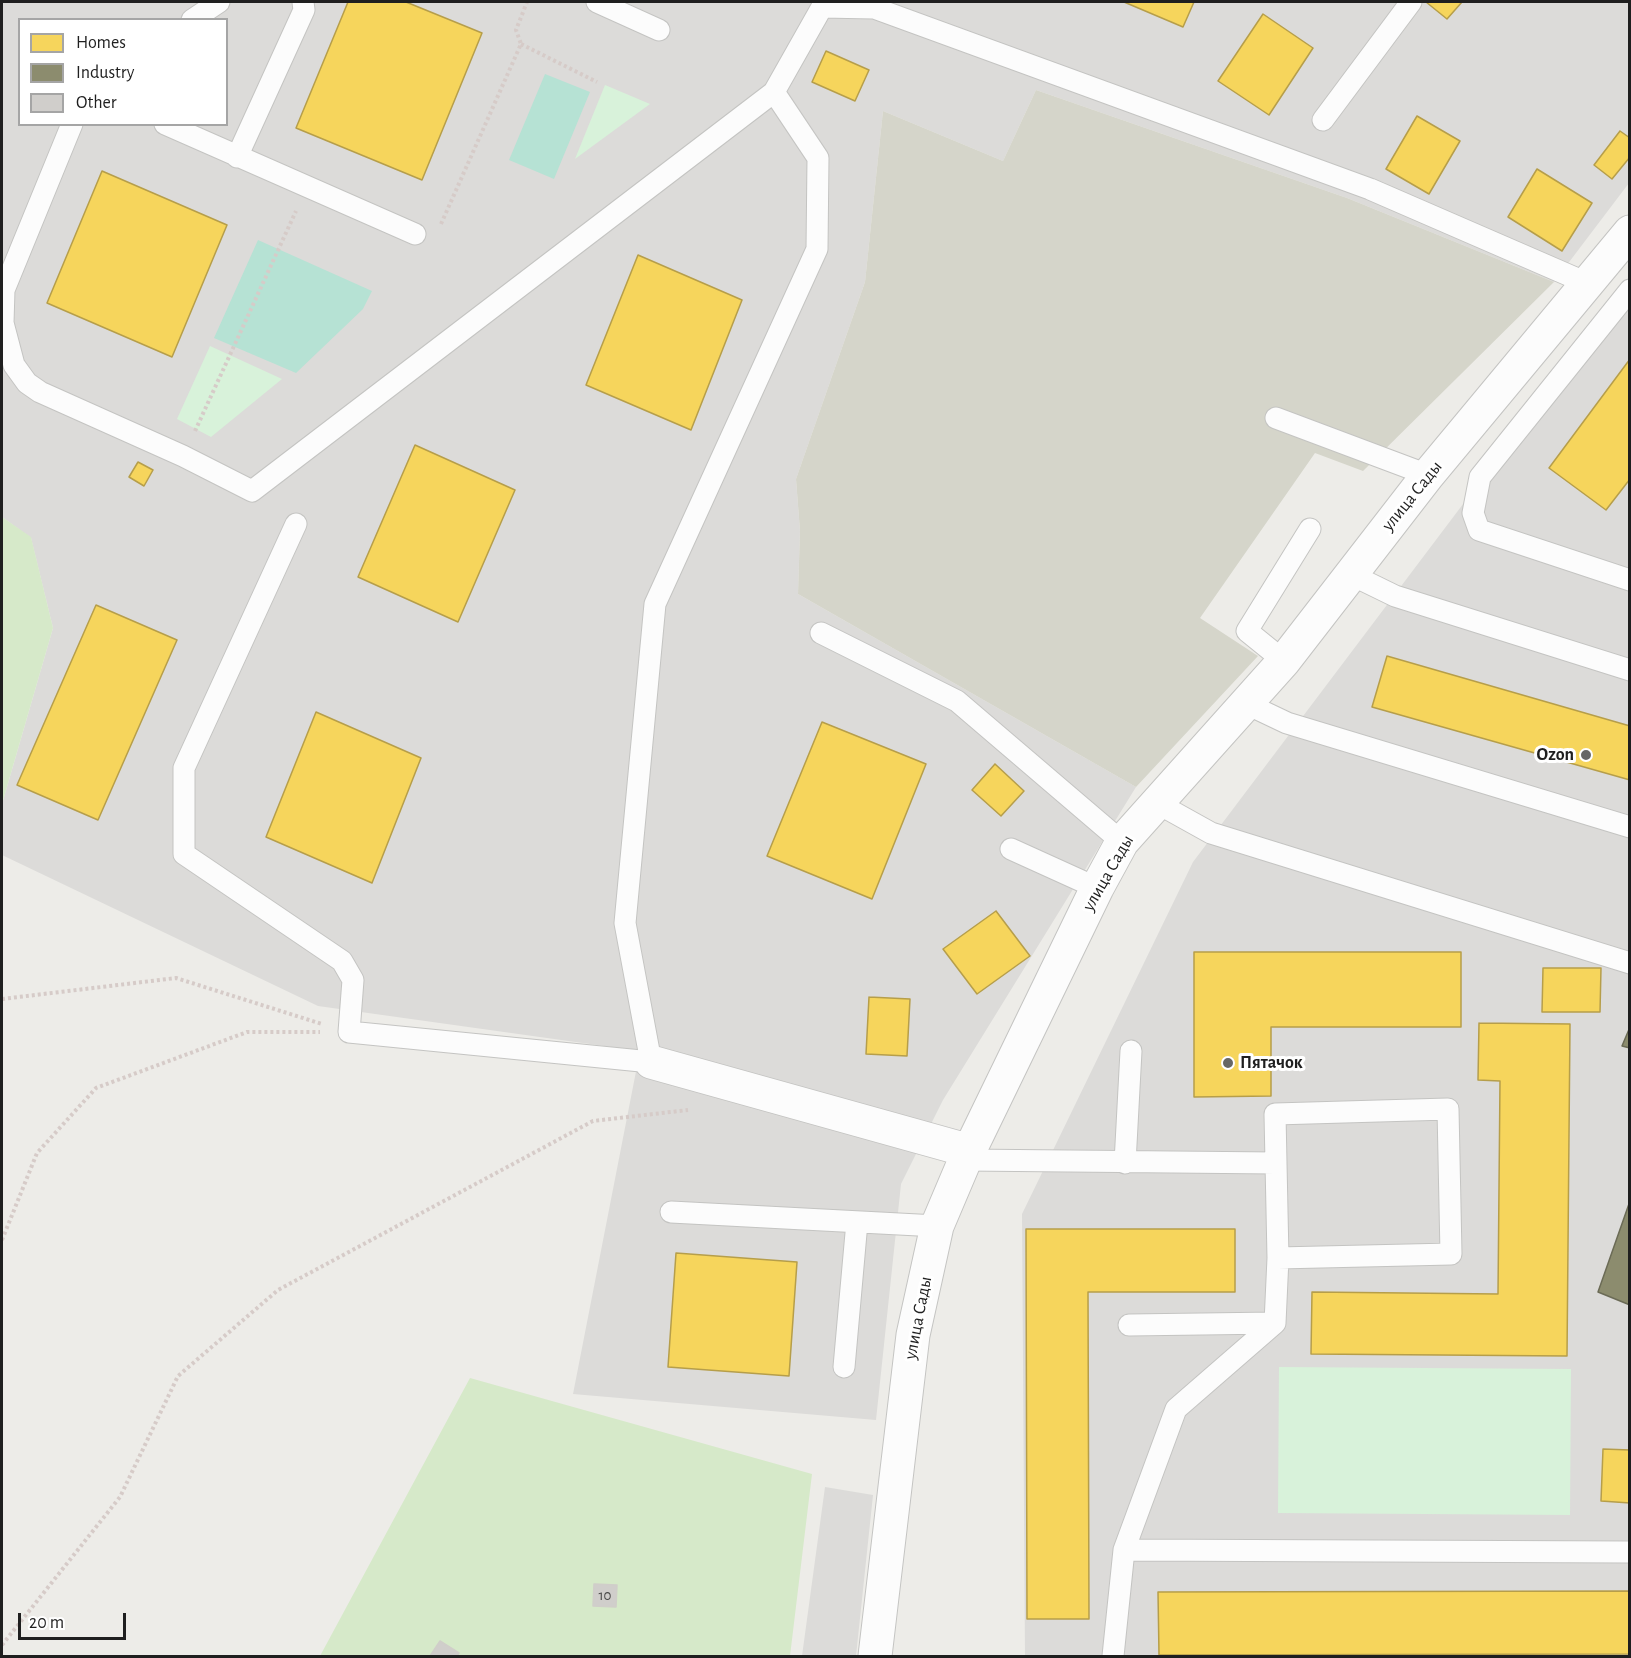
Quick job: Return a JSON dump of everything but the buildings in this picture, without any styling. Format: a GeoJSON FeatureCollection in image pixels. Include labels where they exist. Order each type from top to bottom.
{"type":"FeatureCollection","features":[{"type":"Feature","properties":{"kind":"street","name":"улица Сады"},"geometry":{"type":"LineString","coordinates":[[875,1656],[913,1335],[937,1226],[968,1155],[1096,888],[1122,842],[1284,661],[1428,475],[1589,284],[1629,232]]}},
{"type":"Feature","properties":{"kind":"street"},"geometry":{"type":"LineString","coordinates":[[651,1062],[968,1155]]}},
{"type":"Feature","properties":{"kind":"lane"},"geometry":{"type":"LineString","coordinates":[[195,18],[219,2]]}},
{"type":"Feature","properties":{"kind":"lane"},"geometry":{"type":"LineString","coordinates":[[237,157],[304,10],[303,2]]}},
{"type":"Feature","properties":{"kind":"lane"},"geometry":{"type":"LineString","coordinates":[[597,2],[659,30]]}},
{"type":"Feature","properties":{"kind":"lane"},"geometry":{"type":"LineString","coordinates":[[1323,120],[1412,2]]}},
{"type":"Feature","properties":{"kind":"lane"},"geometry":{"type":"LineString","coordinates":[[71,126],[4,290],[3,323],[14,365],[27,383],[40,392],[183,456],[252,491],[774,92],[822,7],[877,5],[1370,189],[1589,284]]}},
{"type":"Feature","properties":{"kind":"lane"},"geometry":{"type":"LineString","coordinates":[[296,524],[184,768],[184,854],[342,961],[353,980],[349,1032],[651,1062],[625,923],[655,604],[817,249],[818,158],[774,92]]}},
{"type":"Feature","properties":{"kind":"lane"},"geometry":{"type":"LineString","coordinates":[[169,126],[415,234]]}},
{"type":"Feature","properties":{"kind":"lane"},"geometry":{"type":"LineString","coordinates":[[1627,575],[1479,530],[1473,513],[1480,477],[1629,290]]}},
{"type":"Feature","properties":{"kind":"lane"},"geometry":{"type":"LineString","coordinates":[[1276,418],[1428,475]]}},
{"type":"Feature","properties":{"kind":"lane"},"geometry":{"type":"LineString","coordinates":[[1284,661],[1247,631],[1310,529]]}},
{"type":"Feature","properties":{"kind":"lane"},"geometry":{"type":"LineString","coordinates":[[1350,573],[1395,596],[1629,670]]}},
{"type":"Feature","properties":{"kind":"lane"},"geometry":{"type":"LineString","coordinates":[[821,633],[957,701],[1122,842]]}},
{"type":"Feature","properties":{"kind":"lane"},"geometry":{"type":"LineString","coordinates":[[1247,704],[1287,723],[1629,827]]}},
{"type":"Feature","properties":{"kind":"lane"},"geometry":{"type":"LineString","coordinates":[[1157,803],[1211,833],[1629,963]]}},
{"type":"Feature","properties":{"kind":"lane"},"geometry":{"type":"LineString","coordinates":[[1011,849],[1096,888]]}},
{"type":"Feature","properties":{"kind":"lane"},"geometry":{"type":"LineString","coordinates":[[1125,1163],[1131,1051]]}},
{"type":"Feature","properties":{"kind":"lane"},"geometry":{"type":"LineString","coordinates":[[1113,1656],[1124,1550],[1176,1409],[1275,1323],[1278,1258],[1275,1114],[1448,1109],[1451,1254],[1278,1258]]}},
{"type":"Feature","properties":{"kind":"lane"},"geometry":{"type":"LineString","coordinates":[[968,1155],[1125,1163],[1276,1163]]}},
{"type":"Feature","properties":{"kind":"lane"},"geometry":{"type":"LineString","coordinates":[[671,1212],[937,1226]]}},
{"type":"Feature","properties":{"kind":"lane"},"geometry":{"type":"LineString","coordinates":[[844,1367],[856,1222]]}},
{"type":"Feature","properties":{"kind":"lane"},"geometry":{"type":"LineString","coordinates":[[1129,1325],[1275,1323]]}},
{"type":"Feature","properties":{"kind":"lane"},"geometry":{"type":"LineString","coordinates":[[1124,1550],[1629,1551]]}},
{"type":"Feature","properties":{"kind":"path"},"geometry":{"type":"LineString","coordinates":[[415,234],[433,242],[521,44],[516,30],[527,2]]}},
{"type":"Feature","properties":{"kind":"path"},"geometry":{"type":"LineString","coordinates":[[521,44],[597,82]]}},
{"type":"Feature","properties":{"kind":"path"},"geometry":{"type":"LineString","coordinates":[[183,456],[307,188]]}},
{"type":"Feature","properties":{"kind":"path"},"geometry":{"type":"LineString","coordinates":[[2,999],[176,978],[349,1032]]}},
{"type":"Feature","properties":{"kind":"path"},"geometry":{"type":"LineString","coordinates":[[2,1240],[37,1153],[96,1088],[247,1032],[349,1032]]}},
{"type":"Feature","properties":{"kind":"path"},"geometry":{"type":"LineString","coordinates":[[2,1645],[120,1497],[178,1376],[278,1290],[593,1121],[694,1109]]}},
{"type":"Feature","properties":{"kind":"shaded area"},"geometry":{"type":"Polygon","coordinates":[[[2,2],[1629,2],[1629,183],[1554,282],[1347,198],[1036,90],[1003,161],[883,111],[865,282],[796,479],[800,531],[798,594],[1136,787],[943,1100],[901,1184],[876,1420],[573,1394],[640,1051],[318,1006],[2,855],[2,804],[53,628],[31,538],[2,517],[2,2]]]}},
{"type":"Feature","properties":{"kind":"shaded area"},"geometry":{"type":"Polygon","coordinates":[[[1036,90],[1347,198],[1554,282],[1363,471],[1315,453],[1200,618],[1258,656],[1136,787],[798,594],[800,531],[796,479],[865,282],[883,111],[1003,161],[1036,90]]]}},
{"type":"Feature","properties":{"kind":"shaded area"},"geometry":{"type":"Polygon","coordinates":[[[1629,284],[1629,1656],[1025,1656],[1022,1214],[1193,862],[1629,284]]]}},
{"type":"Feature","properties":{"kind":"shaded area"},"geometry":{"type":"Polygon","coordinates":[[[825,1487],[873,1495],[856,1656],[802,1656],[825,1487]]]}},
{"type":"Feature","properties":{"kind":"green space"},"geometry":{"type":"Polygon","coordinates":[[[545,74],[590,92],[554,179],[509,160],[545,74]]]}},
{"type":"Feature","properties":{"kind":"green space"},"geometry":{"type":"Polygon","coordinates":[[[605,85],[650,104],[575,159],[605,85]]]}},
{"type":"Feature","properties":{"kind":"green space"},"geometry":{"type":"Polygon","coordinates":[[[258,240],[372,291],[363,309],[296,373],[214,338],[258,240]]]}},
{"type":"Feature","properties":{"kind":"green space"},"geometry":{"type":"Polygon","coordinates":[[[210,346],[282,379],[211,437],[177,419],[210,346]]]}},
{"type":"Feature","properties":{"kind":"green space"},"geometry":{"type":"Polygon","coordinates":[[[2,517],[31,537],[53,628],[2,804],[2,517]]]}},
{"type":"Feature","properties":{"kind":"green space"},"geometry":{"type":"Polygon","coordinates":[[[1279,1367],[1571,1369],[1570,1515],[1278,1513],[1279,1367]]]}},
{"type":"Feature","properties":{"kind":"green space"},"geometry":{"type":"Polygon","coordinates":[[[470,1378],[812,1474],[790,1656],[320,1656],[470,1378]]]}},
{"type":"Feature","properties":{"kind":"place","name":"Ozon"},"geometry":{"type":"Point","coordinates":[1586,755]}},
{"type":"Feature","properties":{"kind":"place","name":"Пятачок"},"geometry":{"type":"Point","coordinates":[1228,1063]}}]}
